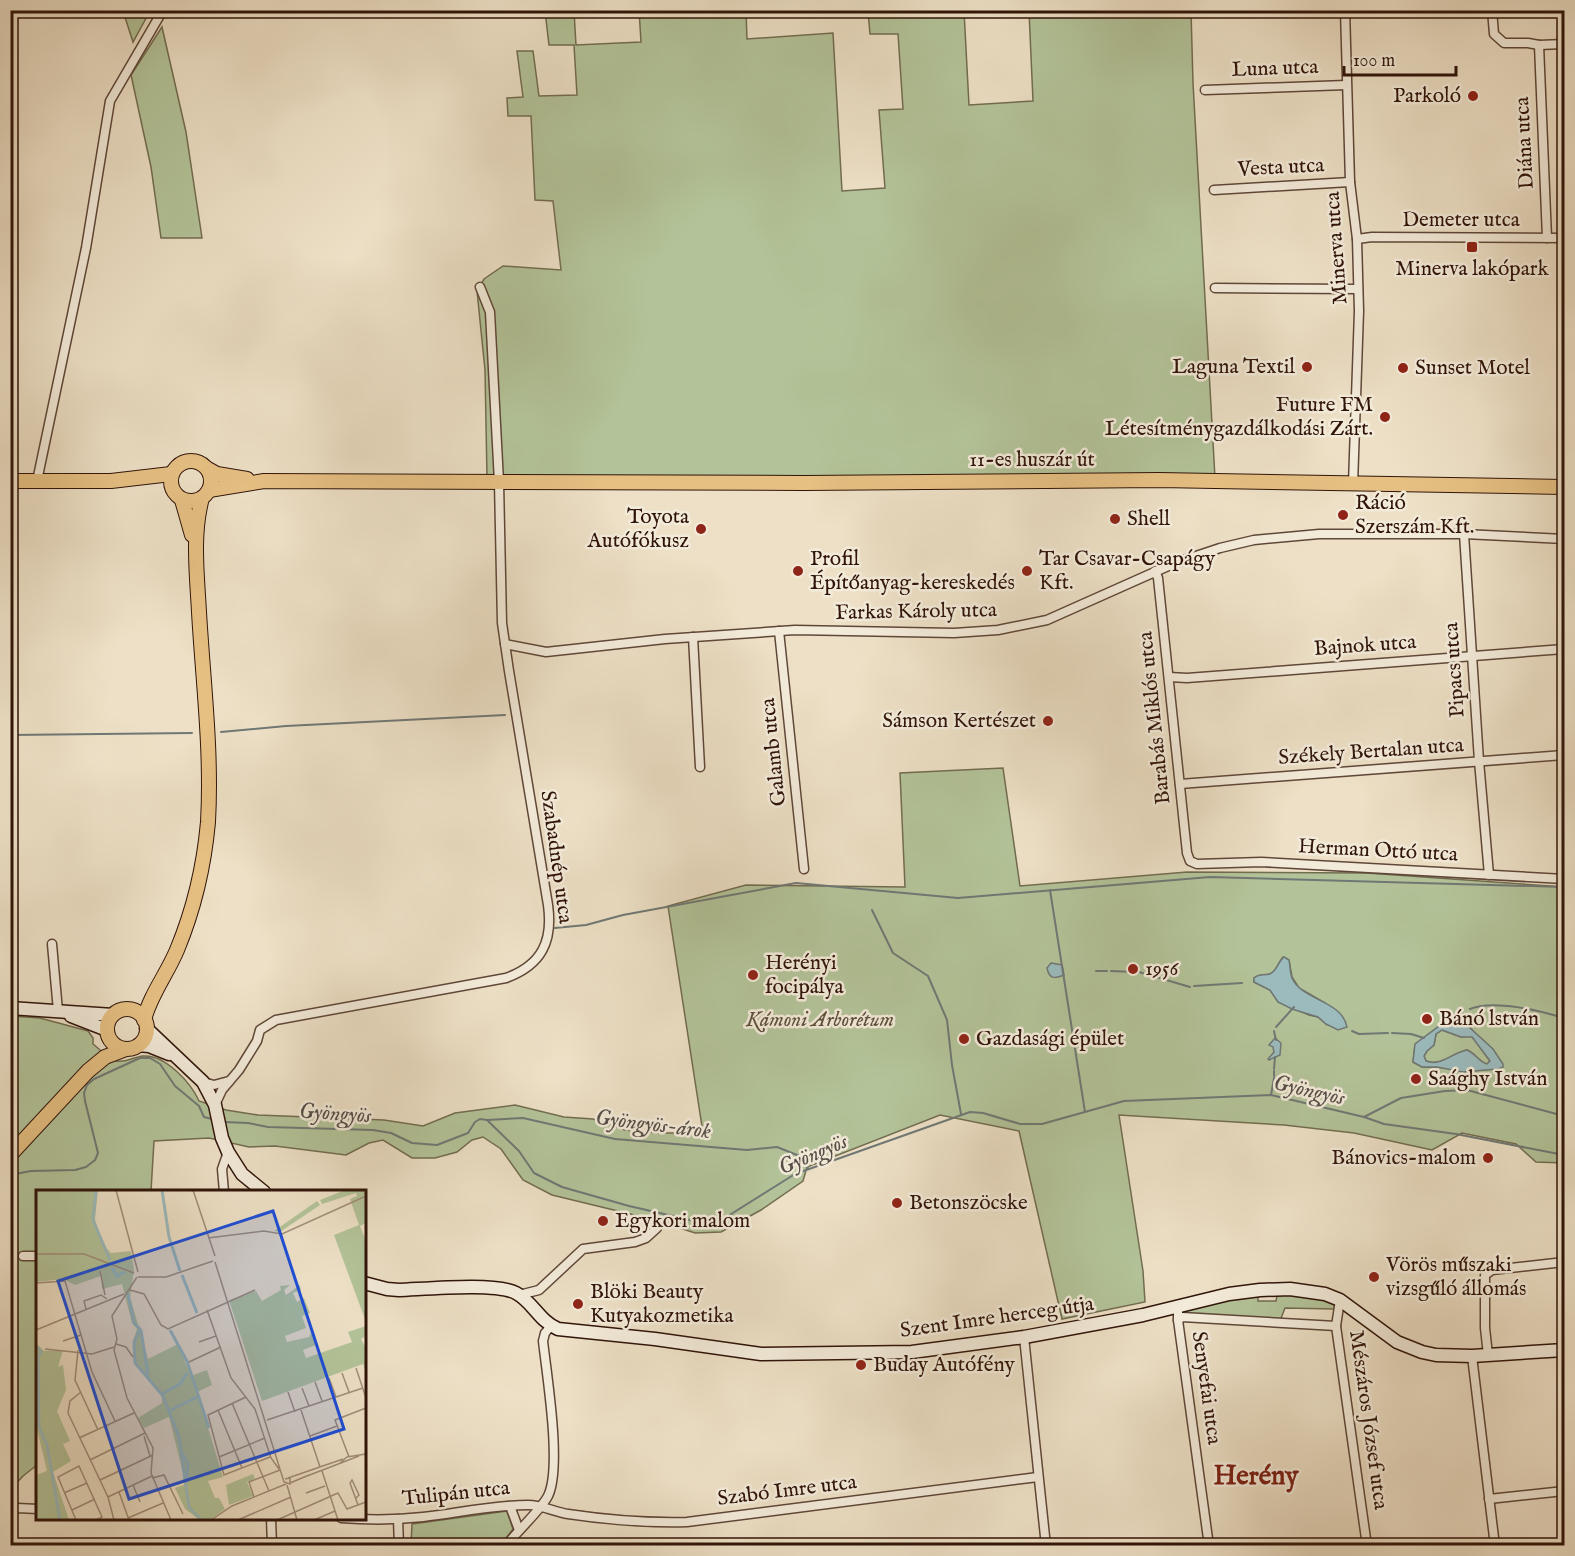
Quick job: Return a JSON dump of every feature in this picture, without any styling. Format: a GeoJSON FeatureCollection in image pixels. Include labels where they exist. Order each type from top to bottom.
{"type":"FeatureCollection","features":[{"type":"Feature","properties":{"kind":"main road"},"geometry":{"type":"LineString","coordinates":[[196,555],[182,500],[172,489],[171,474],[180,463],[190,460],[200,462],[217,474],[264,481]]}},
{"type":"Feature","properties":{"kind":"main road"},"geometry":{"type":"LineString","coordinates":[[13,1153],[88,1071],[105,1057],[132,1047],[144,1037],[147,1009],[187,924],[198,888],[208,820],[208,761],[196,555],[198,514],[211,476],[208,469]]}},
{"type":"Feature","properties":{"kind":"main road"},"geometry":{"type":"LineString","coordinates":[[10,481],[111,481],[171,474]]}},
{"type":"Feature","properties":{"kind":"main road","name":"11-es huszár út"},"geometry":{"type":"LineString","coordinates":[[264,481],[815,483],[1159,480],[1564,487]]}},
{"type":"Feature","properties":{"kind":"main road"},"geometry":{"type":"LineString","coordinates":[[111,481],[172,489]]}},
{"type":"Feature","properties":{"kind":"main road"},"geometry":{"type":"LineString","coordinates":[[182,500],[196,501],[206,494],[264,481]]}},
{"type":"Feature","properties":{"kind":"main road"},"geometry":{"type":"LineString","coordinates":[[130,1010],[164,974]]}},
{"type":"Feature","properties":{"kind":"main road"},"geometry":{"type":"LineString","coordinates":[[10,1008],[113,1015]]}},
{"type":"Feature","properties":{"kind":"main road"},"geometry":{"type":"LineString","coordinates":[[88,1071],[108,1035],[108,1023],[113,1015],[119,1011],[130,1010],[139,1014],[145,1024],[203,1082],[218,1115],[228,1152],[242,1174],[263,1190]]}},
{"type":"Feature","properties":{"kind":"main road"},"geometry":{"type":"LineString","coordinates":[[58,1011],[108,1035],[117,1046],[161,1050],[178,1058]]}},
{"type":"Feature","properties":{"kind":"main road"},"geometry":{"type":"LineString","coordinates":[[366,1284],[399,1290],[504,1288],[519,1295],[544,1322],[551,1326]]}},
{"type":"Feature","properties":{"kind":"main road","name":"Szent Imre herceg útja"},"geometry":{"type":"LineString","coordinates":[[551,1326],[568,1331],[634,1336],[761,1354],[912,1352],[1178,1314],[1229,1294],[1260,1290],[1305,1290],[1340,1300],[1387,1335],[1410,1348],[1436,1355],[1472,1356],[1564,1350]]}},
{"type":"Feature","properties":{"kind":"street"},"geometry":{"type":"LineString","coordinates":[[37,481],[86,248],[110,101],[163,10]]}},
{"type":"Feature","properties":{"kind":"street","name":"Minerva utca"},"geometry":{"type":"LineString","coordinates":[[1345,10],[1350,182],[1357,239],[1358,289],[1353,484]]}},
{"type":"Feature","properties":{"kind":"street"},"geometry":{"type":"LineString","coordinates":[[1492,10],[1494,34],[1504,43],[1564,44]]}},
{"type":"Feature","properties":{"kind":"street","name":"Diána utca"},"geometry":{"type":"LineString","coordinates":[[1539,45],[1547,238]]}},
{"type":"Feature","properties":{"kind":"street","name":"Luna utca"},"geometry":{"type":"LineString","coordinates":[[1205,90],[1346,85]]}},
{"type":"Feature","properties":{"kind":"street","name":"Vesta utca"},"geometry":{"type":"LineString","coordinates":[[1214,190],[1350,182]]}},
{"type":"Feature","properties":{"kind":"street","name":"Demeter utca"},"geometry":{"type":"LineString","coordinates":[[1357,239],[1372,237],[1564,238]]}},
{"type":"Feature","properties":{"kind":"street","name":"Szabadnép utca"},"geometry":{"type":"LineString","coordinates":[[218,1115],[222,1090],[257,1041],[261,1030],[276,1020],[506,978],[523,970],[539,957],[549,936],[549,915],[505,644],[501,603],[499,482],[490,312],[480,287]]}},
{"type":"Feature","properties":{"kind":"street"},"geometry":{"type":"LineString","coordinates":[[1215,288],[1358,289]]}},
{"type":"Feature","properties":{"kind":"street","name":"Farkas Károly utca"},"geometry":{"type":"LineString","coordinates":[[505,644],[546,652],[693,637],[779,632],[954,633],[1017,628],[1047,620],[1175,563],[1220,548],[1275,537],[1319,534],[1464,534],[1564,539]]}},
{"type":"Feature","properties":{"kind":"street","name":"Pipacs utca"},"geometry":{"type":"LineString","coordinates":[[1464,534],[1489,875]]}},
{"type":"Feature","properties":{"kind":"street","name":"Barabás Miklós utca"},"geometry":{"type":"LineString","coordinates":[[1155,571],[1158,578],[1187,853],[1190,861]]}},
{"type":"Feature","properties":{"kind":"street","name":"Galamb utca"},"geometry":{"type":"LineString","coordinates":[[779,632],[804,869]]}},
{"type":"Feature","properties":{"kind":"street"},"geometry":{"type":"LineString","coordinates":[[693,637],[700,767]]}},
{"type":"Feature","properties":{"kind":"street","name":"Bajnok utca"},"geometry":{"type":"LineString","coordinates":[[1169,677],[1187,678],[1564,650]]}},
{"type":"Feature","properties":{"kind":"street","name":"Székely Bertalan utca"},"geometry":{"type":"LineString","coordinates":[[1180,784],[1564,754]]}},
{"type":"Feature","properties":{"kind":"street","name":"Herman Ottó utca"},"geometry":{"type":"LineString","coordinates":[[1190,861],[1197,864],[1262,862],[1564,879]]}},
{"type":"Feature","properties":{"kind":"street"},"geometry":{"type":"LineString","coordinates":[[52,944],[58,1011]]}},
{"type":"Feature","properties":{"kind":"street"},"geometry":{"type":"LineString","coordinates":[[203,1082],[214,1085],[230,1081]]}},
{"type":"Feature","properties":{"kind":"street"},"geometry":{"type":"LineString","coordinates":[[224,1190],[222,1169],[228,1152]]}},
{"type":"Feature","properties":{"kind":"street"},"geometry":{"type":"LineString","coordinates":[[223,1181],[227,1172],[242,1174]]}},
{"type":"Feature","properties":{"kind":"street"},"geometry":{"type":"LineString","coordinates":[[532,1308],[539,1290],[583,1249],[635,1242],[646,1238],[657,1228]]}},
{"type":"Feature","properties":{"kind":"street"},"geometry":{"type":"LineString","coordinates":[[23,1256],[36,1256]]}},
{"type":"Feature","properties":{"kind":"street"},"geometry":{"type":"LineString","coordinates":[[1488,1355],[1485,1328],[1485,1275],[1492,1270],[1564,1262]]}},
{"type":"Feature","properties":{"kind":"street"},"geometry":{"type":"LineString","coordinates":[[519,1295],[539,1290]]}},
{"type":"Feature","properties":{"kind":"street","name":"Mészáros József utca"},"geometry":{"type":"LineString","coordinates":[[1340,1300],[1336,1326],[1367,1545]]}},
{"type":"Feature","properties":{"kind":"street","name":"Szent Imre herceg útja"},"geometry":{"type":"LineString","coordinates":[[1178,1314],[1182,1317],[1336,1326]]}},
{"type":"Feature","properties":{"kind":"street","name":"Senyefai utca"},"geometry":{"type":"LineString","coordinates":[[1178,1314],[1209,1545]]}},
{"type":"Feature","properties":{"kind":"street","name":"Tulipán utca"},"geometry":{"type":"LineString","coordinates":[[506,1545],[547,1498],[554,1470],[543,1341],[545,1333],[551,1326]]}},
{"type":"Feature","properties":{"kind":"street"},"geometry":{"type":"LineString","coordinates":[[1024,1337],[1046,1545]]}},
{"type":"Feature","properties":{"kind":"street"},"geometry":{"type":"LineString","coordinates":[[1472,1356],[1495,1545]]}},
{"type":"Feature","properties":{"kind":"street","name":"Szabó Imre utca"},"geometry":{"type":"LineString","coordinates":[[540,1507],[566,1514],[592,1517],[648,1522],[687,1522],[1038,1477]]}},
{"type":"Feature","properties":{"kind":"street"},"geometry":{"type":"LineString","coordinates":[[1489,1499],[1564,1491]]}},
{"type":"Feature","properties":{"kind":"street"},"geometry":{"type":"LineString","coordinates":[[510,1506],[519,1530]]}},
{"type":"Feature","properties":{"kind":"street","name":"Tulipán utca"},"geometry":{"type":"LineString","coordinates":[[366,1518],[398,1519],[510,1506],[540,1507]]}},
{"type":"Feature","properties":{"kind":"street"},"geometry":{"type":"LineString","coordinates":[[10,1513],[17,1508],[36,1509]]}},
{"type":"Feature","properties":{"kind":"street"},"geometry":{"type":"LineString","coordinates":[[398,1519],[399,1545]]}},
{"type":"Feature","properties":{"kind":"street"},"geometry":{"type":"LineString","coordinates":[[271,1520],[272,1545]]}},
{"type":"Feature","properties":{"kind":"green space"},"geometry":{"type":"Polygon","coordinates":[[[639,10],[746,11],[747,39],[833,33],[842,191],[885,188],[879,110],[903,109],[898,34],[870,34],[868,11],[964,11],[969,105],[1033,101],[1029,11],[1191,11],[1215,478],[487,477],[485,370],[477,291],[484,279],[503,266],[561,270],[553,201],[535,200],[531,116],[508,116],[507,98],[523,97],[517,51],[533,51],[539,96],[577,95],[574,45],[549,45],[545,11],[574,11],[576,45],[641,42],[639,10]]]}},
{"type":"Feature","properties":{"kind":"green space"},"geometry":{"type":"Polygon","coordinates":[[[123,11],[150,11],[133,42],[123,11]]]}},
{"type":"Feature","properties":{"kind":"green space"},"geometry":{"type":"Polygon","coordinates":[[[162,27],[186,132],[202,238],[161,238],[151,167],[131,75],[162,27]]]}},
{"type":"Feature","properties":{"kind":"green space","name":"Kámoni Arborétum"},"geometry":{"type":"Polygon","coordinates":[[[1003,768],[1020,886],[1187,872],[1367,873],[1564,887],[1564,1163],[1536,1162],[1516,1144],[1462,1133],[1432,1150],[1354,1133],[1284,1125],[1119,1115],[1143,1271],[1145,1302],[1062,1319],[1019,1131],[940,1115],[807,1167],[803,1181],[761,1210],[721,1232],[695,1233],[655,1220],[552,1195],[523,1180],[501,1149],[483,1137],[472,1140],[457,1152],[435,1158],[412,1158],[383,1140],[369,1143],[346,1155],[275,1146],[249,1147],[209,1138],[154,1141],[151,1190],[36,1190],[36,1466],[11,1489],[10,1016],[40,1018],[88,1031],[93,1038],[93,1044],[116,1061],[143,1056],[160,1060],[184,1078],[199,1101],[226,1110],[258,1115],[384,1120],[423,1126],[455,1113],[515,1105],[564,1117],[593,1119],[625,1130],[703,1133],[668,906],[746,885],[905,887],[900,773],[1003,768]],[[1283,957],[1272,973],[1256,976],[1254,982],[1270,990],[1278,1002],[1318,1017],[1326,1024],[1325,1003],[1299,988],[1292,977],[1289,960],[1283,957]],[[1458,1012],[1415,1045],[1413,1062],[1422,1067],[1498,1069],[1483,1040],[1474,1033],[1467,1022],[1470,1019],[1458,1012]]]}},
{"type":"Feature","properties":{"kind":"green space"},"geometry":{"type":"Polygon","coordinates":[[[1442,1030],[1461,1037],[1472,1036],[1490,1061],[1487,1064],[1484,1063],[1467,1050],[1442,1061],[1426,1061],[1424,1056],[1434,1045],[1436,1034],[1442,1030]]]}},
{"type":"Feature","properties":{"kind":"green space"},"geometry":{"type":"Polygon","coordinates":[[[1278,1291],[1308,1293],[1336,1303],[1334,1309],[1285,1308],[1280,1321],[1182,1317],[1180,1309],[1258,1293],[1258,1301],[1276,1301],[1278,1291]]]}},
{"type":"Feature","properties":{"kind":"green space"},"geometry":{"type":"Polygon","coordinates":[[[507,1511],[513,1529],[501,1545],[411,1545],[412,1524],[507,1511]]]}},
{"type":"Feature","properties":{"kind":"water"},"geometry":{"type":"Polygon","coordinates":[[[1284,957],[1289,960],[1291,976],[1297,986],[1338,1011],[1347,1027],[1338,1030],[1318,1017],[1292,1009],[1278,1002],[1270,990],[1254,982],[1256,976],[1272,973],[1284,957]]]}},
{"type":"Feature","properties":{"kind":"water"},"geometry":{"type":"Polygon","coordinates":[[[1051,963],[1062,965],[1064,975],[1051,976],[1047,968],[1051,963]]]}},
{"type":"Feature","properties":{"kind":"water"},"geometry":{"type":"Polygon","coordinates":[[[1458,1012],[1469,1015],[1470,1019],[1467,1022],[1469,1027],[1493,1049],[1503,1067],[1463,1072],[1437,1067],[1422,1067],[1413,1062],[1415,1044],[1458,1012]],[[1442,1030],[1436,1034],[1434,1045],[1424,1056],[1426,1061],[1442,1061],[1467,1050],[1484,1063],[1487,1064],[1490,1061],[1472,1037],[1461,1037],[1442,1030]]]}},
{"type":"Feature","properties":{"kind":"water"},"geometry":{"type":"Polygon","coordinates":[[[1275,1038],[1281,1043],[1280,1055],[1269,1060],[1274,1052],[1273,1047],[1269,1045],[1275,1038]]]}},
{"type":"Feature","properties":{"kind":"waterway"},"geometry":{"type":"LineString","coordinates":[[221,732],[286,726],[505,715]]}},
{"type":"Feature","properties":{"kind":"waterway"},"geometry":{"type":"LineString","coordinates":[[10,735],[192,733]]}},
{"type":"Feature","properties":{"kind":"waterway"},"geometry":{"type":"LineString","coordinates":[[555,928],[586,925],[623,915],[796,883],[958,898],[1210,877],[1564,887]]}},
{"type":"Feature","properties":{"kind":"waterway"},"geometry":{"type":"LineString","coordinates":[[1050,890],[1085,1112]]}},
{"type":"Feature","properties":{"kind":"waterway"},"geometry":{"type":"LineString","coordinates":[[872,910],[893,953],[928,976],[947,1020],[961,1114]]}},
{"type":"Feature","properties":{"kind":"waterway"},"geometry":{"type":"LineString","coordinates":[[1096,971],[1107,971]]}},
{"type":"Feature","properties":{"kind":"waterway"},"geometry":{"type":"LineString","coordinates":[[1111,971],[1135,972]]}},
{"type":"Feature","properties":{"kind":"waterway"},"geometry":{"type":"LineString","coordinates":[[1139,972],[1190,987]]}},
{"type":"Feature","properties":{"kind":"waterway"},"geometry":{"type":"LineString","coordinates":[[1194,986],[1242,983]]}},
{"type":"Feature","properties":{"kind":"waterway"},"geometry":{"type":"LineString","coordinates":[[1470,1009],[1491,1005],[1504,1006],[1530,1009],[1564,1018]]}},
{"type":"Feature","properties":{"kind":"waterway"},"geometry":{"type":"LineString","coordinates":[[1276,1027],[1294,1007]]}},
{"type":"Feature","properties":{"kind":"waterway"},"geometry":{"type":"LineString","coordinates":[[1274,1031],[1276,1040]]}},
{"type":"Feature","properties":{"kind":"waterway"},"geometry":{"type":"LineString","coordinates":[[1352,1031],[1359,1034],[1388,1033]]}},
{"type":"Feature","properties":{"kind":"waterway"},"geometry":{"type":"LineString","coordinates":[[1392,1033],[1411,1034],[1424,1038]]}},
{"type":"Feature","properties":{"kind":"waterway"},"geometry":{"type":"LineString","coordinates":[[1274,1069],[1275,1057]]}},
{"type":"Feature","properties":{"kind":"waterway","name":"Gyöngyös"},"geometry":{"type":"LineString","coordinates":[[10,1175],[31,1171],[75,1170],[86,1167],[95,1160],[98,1153],[84,1093],[87,1085],[94,1079],[140,1058],[150,1058],[160,1064],[175,1086],[199,1106],[204,1117],[212,1119]]}},
{"type":"Feature","properties":{"kind":"waterway"},"geometry":{"type":"LineString","coordinates":[[1274,1071],[1274,1076]]}},
{"type":"Feature","properties":{"kind":"waterway"},"geometry":{"type":"LineString","coordinates":[[1271,1095],[1274,1078]]}},
{"type":"Feature","properties":{"kind":"waterway"},"geometry":{"type":"LineString","coordinates":[[1364,1117],[1401,1098],[1467,1090],[1564,1116]]}},
{"type":"Feature","properties":{"kind":"waterway","name":"Gyöngyös"},"geometry":{"type":"LineString","coordinates":[[224,1122],[268,1127],[373,1130],[391,1133],[412,1143],[437,1145],[468,1133],[475,1122],[480,1119],[487,1120],[519,1151],[534,1173],[562,1187],[629,1206],[699,1222],[713,1221],[728,1216],[795,1174],[970,1112],[983,1113],[1020,1124],[1042,1124],[1124,1101],[1271,1095],[1364,1117],[1384,1124],[1456,1134],[1564,1155]]}},
{"type":"Feature","properties":{"kind":"waterway","name":"Gyöngyös-árok"},"geometry":{"type":"LineString","coordinates":[[487,1120],[523,1118],[615,1139],[747,1150],[777,1147],[802,1157],[808,1168]]}},
{"type":"Feature","properties":{"kind":"place","name":"Parkoló"},"geometry":{"type":"Point","coordinates":[1473,96]}},
{"type":"Feature","properties":{"kind":"place","name":"Minerva lakópark"},"geometry":{"type":"Point","coordinates":[1472,247]}},
{"type":"Feature","properties":{"kind":"place","name":"Laguna Textil"},"geometry":{"type":"Point","coordinates":[1307,367]}},
{"type":"Feature","properties":{"kind":"place","name":"Sunset Motel"},"geometry":{"type":"Point","coordinates":[1403,368]}},
{"type":"Feature","properties":{"kind":"place","name":"Future FM Létesítménygazdálkodási Zárt."},"geometry":{"type":"Point","coordinates":[1385,417]}},
{"type":"Feature","properties":{"kind":"place","name":"Ráció Szerszám Kft."},"geometry":{"type":"Point","coordinates":[1343,515]}},
{"type":"Feature","properties":{"kind":"place","name":"Shell"},"geometry":{"type":"Point","coordinates":[1115,519]}},
{"type":"Feature","properties":{"kind":"place","name":"Toyota Autófókusz"},"geometry":{"type":"Point","coordinates":[701,529]}},
{"type":"Feature","properties":{"kind":"place","name":"Profil Építőanyag-kereskedés"},"geometry":{"type":"Point","coordinates":[798,571]}},
{"type":"Feature","properties":{"kind":"place","name":"Tar Csavar-Csapágy Kft."},"geometry":{"type":"Point","coordinates":[1027,571]}},
{"type":"Feature","properties":{"kind":"place","name":"Sámson Kertészet"},"geometry":{"type":"Point","coordinates":[1048,721]}},
{"type":"Feature","properties":{"kind":"place","name":"1956"},"geometry":{"type":"Point","coordinates":[1133,969]}},
{"type":"Feature","properties":{"kind":"place","name":"Herényi focipálya"},"geometry":{"type":"Point","coordinates":[753,975]}},
{"type":"Feature","properties":{"kind":"place","name":"Bánó lstván"},"geometry":{"type":"Point","coordinates":[1427,1019]}},
{"type":"Feature","properties":{"kind":"place","name":"Gazdasági épület"},"geometry":{"type":"Point","coordinates":[964,1039]}},
{"type":"Feature","properties":{"kind":"place","name":"Saághy István"},"geometry":{"type":"Point","coordinates":[1416,1079]}},
{"type":"Feature","properties":{"kind":"place","name":"Bánovics-malom"},"geometry":{"type":"Point","coordinates":[1488,1158]}},
{"type":"Feature","properties":{"kind":"place","name":"Betonszöcske"},"geometry":{"type":"Point","coordinates":[897,1203]}},
{"type":"Feature","properties":{"kind":"place","name":"Egykori malom"},"geometry":{"type":"Point","coordinates":[603,1221]}},
{"type":"Feature","properties":{"kind":"place","name":"Vörös műszaki vizsgűló állomás"},"geometry":{"type":"Point","coordinates":[1374,1277]}},
{"type":"Feature","properties":{"kind":"place","name":"Blöki Beauty Kutyakozmetika"},"geometry":{"type":"Point","coordinates":[578,1304]}},
{"type":"Feature","properties":{"kind":"place","name":"Buday Autófény"},"geometry":{"type":"Point","coordinates":[861,1365]}},
{"type":"Feature","properties":{"kind":"district","name":"Herény"},"geometry":{"type":"Point","coordinates":[1256,1477]}}]}
